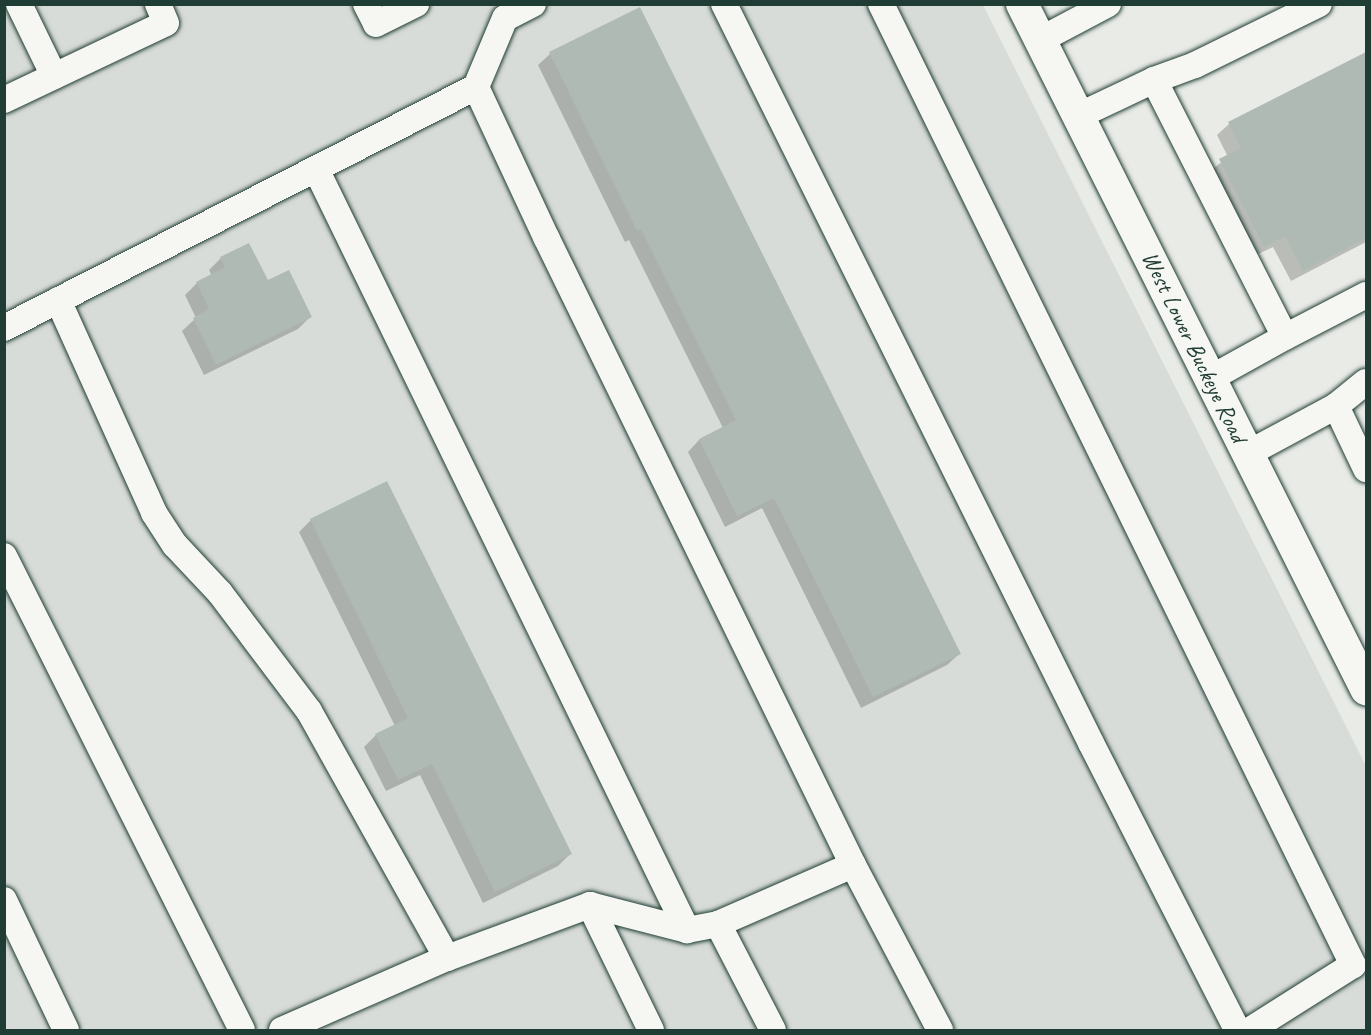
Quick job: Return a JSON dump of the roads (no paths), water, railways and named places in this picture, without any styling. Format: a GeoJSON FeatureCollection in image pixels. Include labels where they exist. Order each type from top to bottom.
{"type":"FeatureCollection","features":[{"type":"Feature","properties":{"kind":"main road","name":"West Lower Buckeye Road"},"geometry":{"type":"LineString","coordinates":[[1022,4],[1366,689]]}},
{"type":"Feature","properties":{"kind":"lane"},"geometry":{"type":"LineString","coordinates":[[19,4],[54,76]]}},
{"type":"Feature","properties":{"kind":"lane"},"geometry":{"type":"LineString","coordinates":[[4,100],[166,23],[158,4]]}},
{"type":"Feature","properties":{"kind":"lane"},"geometry":{"type":"LineString","coordinates":[[366,4],[376,24],[416,4]]}},
{"type":"Feature","properties":{"kind":"lane"},"geometry":{"type":"LineString","coordinates":[[4,328],[476,87],[505,18],[533,4]]}},
{"type":"Feature","properties":{"kind":"lane"},"geometry":{"type":"LineString","coordinates":[[724,4],[1090,743],[1237,1030]]}},
{"type":"Feature","properties":{"kind":"lane"},"geometry":{"type":"LineString","coordinates":[[881,4],[1353,966],[1250,1030]]}},
{"type":"Feature","properties":{"kind":"lane"},"geometry":{"type":"LineString","coordinates":[[1040,40],[1108,4]]}},
{"type":"Feature","properties":{"kind":"lane"},"geometry":{"type":"LineString","coordinates":[[1078,116],[1154,80],[1195,65],[1319,4]]}},
{"type":"Feature","properties":{"kind":"lane"},"geometry":{"type":"LineString","coordinates":[[1154,80],[1285,337]]}},
{"type":"Feature","properties":{"kind":"lane"},"geometry":{"type":"LineString","coordinates":[[476,87],[546,237],[853,865],[940,1030]]}},
{"type":"Feature","properties":{"kind":"lane"},"geometry":{"type":"LineString","coordinates":[[315,169],[687,930]]}},
{"type":"Feature","properties":{"kind":"lane"},"geometry":{"type":"LineString","coordinates":[[1211,378],[1366,295]]}},
{"type":"Feature","properties":{"kind":"lane"},"geometry":{"type":"LineString","coordinates":[[58,300],[154,513],[175,545],[220,593],[309,711],[447,958]]}},
{"type":"Feature","properties":{"kind":"lane"},"geometry":{"type":"LineString","coordinates":[[1247,454],[1336,406],[1366,382]]}},
{"type":"Feature","properties":{"kind":"lane"},"geometry":{"type":"LineString","coordinates":[[1336,406],[1366,469]]}},
{"type":"Feature","properties":{"kind":"lane"},"geometry":{"type":"LineString","coordinates":[[4,556],[242,1030]]}},
{"type":"Feature","properties":{"kind":"lane"},"geometry":{"type":"LineString","coordinates":[[282,1030],[447,958],[590,905],[687,930],[718,924],[853,865]]}},
{"type":"Feature","properties":{"kind":"lane"},"geometry":{"type":"LineString","coordinates":[[4,900],[66,1030]]}},
{"type":"Feature","properties":{"kind":"lane"},"geometry":{"type":"LineString","coordinates":[[590,905],[651,1030]]}},
{"type":"Feature","properties":{"kind":"lane"},"geometry":{"type":"LineString","coordinates":[[718,924],[773,1030]]}}]}
